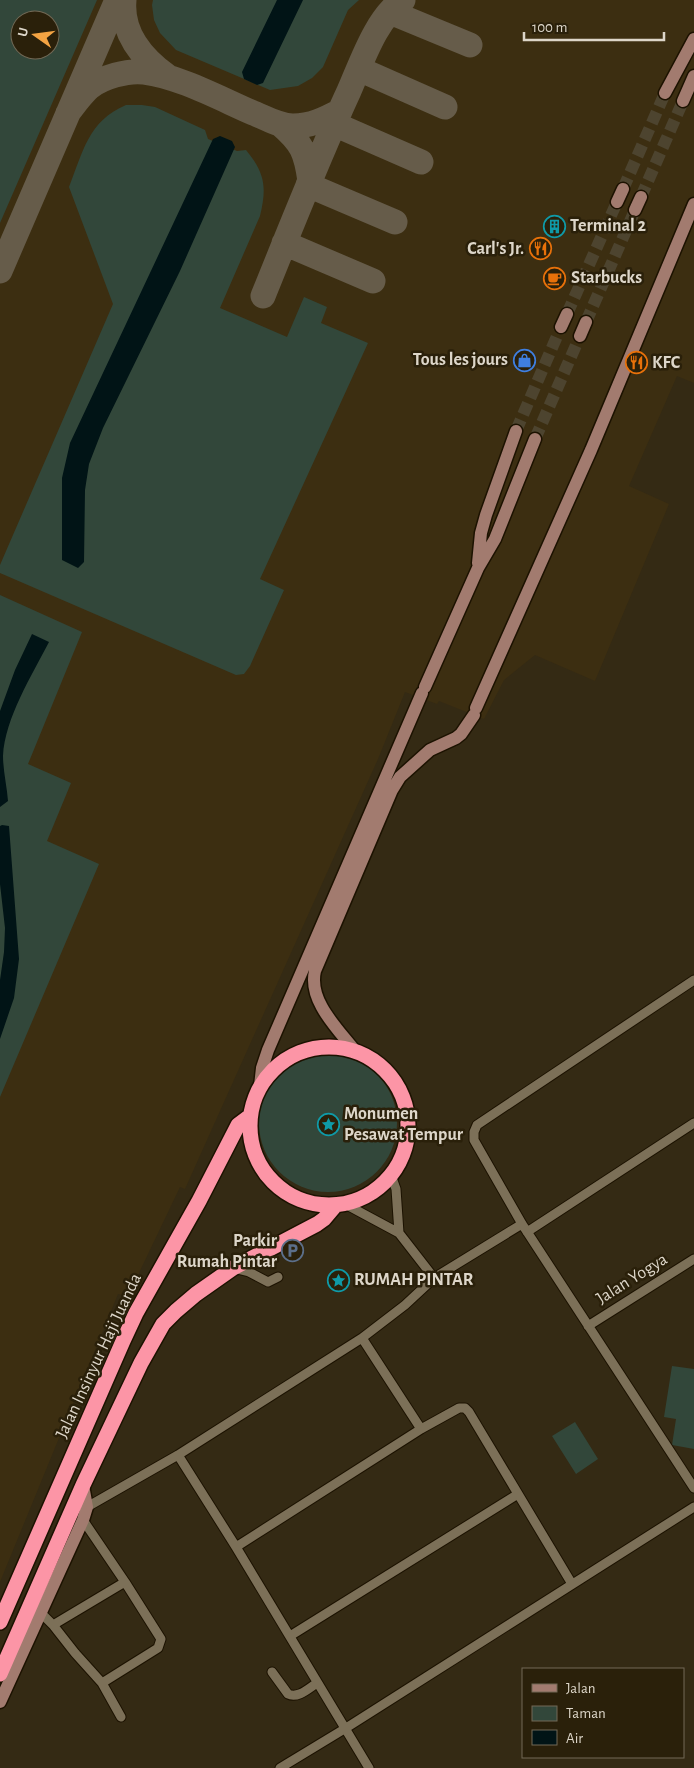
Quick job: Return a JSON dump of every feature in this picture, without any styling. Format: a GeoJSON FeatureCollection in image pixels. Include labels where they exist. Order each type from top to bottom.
{"type":"FeatureCollection","features":[{"type":"Feature","properties":{"kind":"highway"},"geometry":{"type":"LineString","coordinates":[[319,1047],[337,1047],[354,1051],[371,1059],[388,1074],[402,1095],[406,1110],[408,1126],[406,1142],[398,1165],[391,1176],[378,1189],[363,1198],[340,1205],[318,1206],[300,1201],[285,1193],[271,1182],[260,1167],[253,1151],[250,1134],[250,1116],[260,1086],[271,1071],[301,1051],[319,1047]]}},
{"type":"Feature","properties":{"kind":"highway","name":"Jalan Insinyur Haji Juanda"},"geometry":{"type":"LineString","coordinates":[[0,1622],[108,1372],[136,1313],[199,1201],[235,1131],[250,1116]]}},
{"type":"Feature","properties":{"kind":"highway"},"geometry":{"type":"LineString","coordinates":[[0,1674],[82,1485],[141,1363],[163,1324],[196,1294],[233,1268],[317,1224],[340,1205]]}},
{"type":"Feature","properties":{"kind":"highway"},"geometry":{"type":"LineString","coordinates":[[42,1525],[61,1533]]}},
{"type":"Feature","properties":{"kind":"street"},"geometry":{"type":"LineString","coordinates":[[665,93],[694,39]]}},
{"type":"Feature","properties":{"kind":"street"},"geometry":{"type":"LineString","coordinates":[[683,101],[694,76]]}},
{"type":"Feature","properties":{"kind":"street"},"geometry":{"type":"LineString","coordinates":[[617,202],[623,189]]}},
{"type":"Feature","properties":{"kind":"street"},"geometry":{"type":"LineString","coordinates":[[636,210],[641,197]]}},
{"type":"Feature","properties":{"kind":"street"},"geometry":{"type":"LineString","coordinates":[[354,1051],[319,1001],[314,982],[315,971],[392,790],[400,777],[430,750],[461,734],[475,712],[591,450],[694,204]]}},
{"type":"Feature","properties":{"kind":"street"},"geometry":{"type":"LineString","coordinates":[[562,327],[567,314]]}},
{"type":"Feature","properties":{"kind":"street"},"geometry":{"type":"LineString","coordinates":[[580,336],[586,322]]}},
{"type":"Feature","properties":{"kind":"street"},"geometry":{"type":"LineString","coordinates":[[478,568],[481,533],[516,431]]}},
{"type":"Feature","properties":{"kind":"street"},"geometry":{"type":"LineString","coordinates":[[260,1086],[262,1068],[268,1050],[478,568],[495,539],[534,439]]}},
{"type":"Feature","properties":{"kind":"street"},"geometry":{"type":"LineString","coordinates":[[694,980],[477,1125],[474,1132],[474,1140],[522,1224],[694,1488]]}},
{"type":"Feature","properties":{"kind":"street"},"geometry":{"type":"LineString","coordinates":[[527,1232],[694,1123]]}},
{"type":"Feature","properties":{"kind":"street"},"geometry":{"type":"LineString","coordinates":[[391,1176],[396,1189],[399,1233]]}},
{"type":"Feature","properties":{"kind":"street"},"geometry":{"type":"LineString","coordinates":[[340,1205],[399,1233],[434,1278]]}},
{"type":"Feature","properties":{"kind":"street"},"geometry":{"type":"LineString","coordinates":[[0,1702],[85,1513],[362,1338],[405,1305],[434,1278],[522,1224]]}},
{"type":"Feature","properties":{"kind":"street","name":"Jalan Yogya"},"geometry":{"type":"LineString","coordinates":[[588,1326],[694,1259]]}},
{"type":"Feature","properties":{"kind":"street"},"geometry":{"type":"LineString","coordinates":[[233,1268],[249,1272],[268,1282],[278,1277]]}},
{"type":"Feature","properties":{"kind":"street"},"geometry":{"type":"LineString","coordinates":[[362,1338],[421,1429]]}},
{"type":"Feature","properties":{"kind":"street"},"geometry":{"type":"LineString","coordinates":[[236,1547],[421,1429],[459,1408],[465,1408],[572,1584]]}},
{"type":"Feature","properties":{"kind":"street"},"geometry":{"type":"LineString","coordinates":[[178,1455],[290,1636],[317,1683],[340,1731],[369,1768]]}},
{"type":"Feature","properties":{"kind":"street"},"geometry":{"type":"LineString","coordinates":[[82,1485],[85,1513],[160,1637],[161,1642],[158,1648],[102,1683]]}},
{"type":"Feature","properties":{"kind":"street"},"geometry":{"type":"LineString","coordinates":[[290,1636],[518,1494]]}},
{"type":"Feature","properties":{"kind":"street"},"geometry":{"type":"LineString","coordinates":[[280,1768],[694,1507]]}},
{"type":"Feature","properties":{"kind":"street"},"geometry":{"type":"LineString","coordinates":[[53,1625],[125,1582]]}},
{"type":"Feature","properties":{"kind":"street"},"geometry":{"type":"LineString","coordinates":[[40,1612],[102,1683],[120,1717]]}},
{"type":"Feature","properties":{"kind":"street"},"geometry":{"type":"LineString","coordinates":[[272,1672],[288,1694],[292,1696],[297,1696],[317,1683]]}},
{"type":"Feature","properties":{"kind":"shaded area"},"geometry":{"type":"Polygon","coordinates":[[[0,0],[694,0],[694,383],[677,376],[629,486],[669,504],[595,681],[535,655],[504,680],[484,719],[439,701],[437,704],[405,692],[378,759],[185,1189],[180,1187],[128,1296],[118,1294],[0,1582],[0,0]]]}},
{"type":"Feature","properties":{"kind":"green space"},"geometry":{"type":"Polygon","coordinates":[[[0,0],[97,0],[0,223],[0,0]]]}},
{"type":"Feature","properties":{"kind":"green space"},"geometry":{"type":"Polygon","coordinates":[[[153,0],[359,0],[348,10],[323,67],[312,78],[298,86],[270,90],[176,50],[160,33],[154,20],[153,0]]]}},
{"type":"Feature","properties":{"kind":"green space"},"geometry":{"type":"Polygon","coordinates":[[[126,105],[155,107],[205,130],[208,139],[237,151],[246,150],[261,173],[264,188],[260,216],[220,308],[287,337],[304,297],[327,307],[321,323],[368,343],[260,579],[284,590],[250,666],[244,674],[236,675],[0,573],[0,565],[113,304],[69,187],[88,139],[103,120],[126,105]]]}},
{"type":"Feature","properties":{"kind":"green space"},"geometry":{"type":"Polygon","coordinates":[[[0,595],[82,632],[28,764],[71,783],[47,841],[99,864],[0,1097],[0,595]]]}},
{"type":"Feature","properties":{"kind":"green space"},"geometry":{"type":"Polygon","coordinates":[[[328,1054],[354,1059],[377,1074],[392,1097],[397,1123],[392,1149],[377,1172],[354,1187],[328,1192],[302,1187],[279,1172],[264,1149],[259,1123],[264,1097],[279,1074],[302,1059],[328,1054]]]}},
{"type":"Feature","properties":{"kind":"green space"},"geometry":{"type":"Polygon","coordinates":[[[672,1366],[694,1369],[694,1449],[672,1445],[676,1419],[664,1417],[672,1366]]]}},
{"type":"Feature","properties":{"kind":"green space"},"geometry":{"type":"Polygon","coordinates":[[[575,1422],[598,1459],[576,1474],[552,1436],[575,1422]]]}},
{"type":"Feature","properties":{"kind":"water"},"geometry":{"type":"Polygon","coordinates":[[[277,0],[303,0],[263,83],[257,85],[244,79],[242,72],[277,0]]]}},
{"type":"Feature","properties":{"kind":"water"},"geometry":{"type":"Polygon","coordinates":[[[220,136],[232,141],[235,147],[180,271],[103,428],[89,464],[85,490],[84,562],[78,568],[62,560],[62,478],[70,443],[213,139],[220,136]]]}},
{"type":"Feature","properties":{"kind":"water"},"geometry":{"type":"Polygon","coordinates":[[[32,634],[49,642],[20,697],[9,727],[3,756],[8,801],[0,807],[0,711],[15,670],[32,634]]]}},
{"type":"Feature","properties":{"kind":"water"},"geometry":{"type":"Polygon","coordinates":[[[0,826],[9,826],[19,959],[14,998],[0,1039],[0,980],[5,928],[0,884],[0,826]]]}},
{"type":"Feature","properties":{"kind":"taxiway"},"geometry":{"type":"LineString","coordinates":[[0,271],[117,0]]}},
{"type":"Feature","properties":{"kind":"taxiway"},"geometry":{"type":"LineString","coordinates":[[124,0],[126,23],[135,43],[149,61],[167,76]]}},
{"type":"Feature","properties":{"kind":"taxiway"},"geometry":{"type":"LineString","coordinates":[[263,296],[316,167],[371,41],[385,17],[403,0]]}},
{"type":"Feature","properties":{"kind":"taxiway"},"geometry":{"type":"LineString","coordinates":[[390,12],[470,45]]}},
{"type":"Feature","properties":{"kind":"taxiway"},"geometry":{"type":"LineString","coordinates":[[359,69],[445,107]]}},
{"type":"Feature","properties":{"kind":"taxiway"},"geometry":{"type":"LineString","coordinates":[[68,113],[95,83],[130,72],[144,72],[171,78],[287,126],[300,126],[312,123],[340,111]]}},
{"type":"Feature","properties":{"kind":"taxiway"},"geometry":{"type":"LineString","coordinates":[[280,124],[302,149],[310,181]]}},
{"type":"Feature","properties":{"kind":"taxiway"},"geometry":{"type":"LineString","coordinates":[[334,124],[421,162]]}},
{"type":"Feature","properties":{"kind":"taxiway"},"geometry":{"type":"LineString","coordinates":[[308,185],[395,222]]}},
{"type":"Feature","properties":{"kind":"taxiway"},"geometry":{"type":"LineString","coordinates":[[284,243],[373,281]]}},
{"type":"Feature","properties":{"kind":"tunnel"},"geometry":{"type":"LineString","coordinates":[[623,189],[665,93]]}},
{"type":"Feature","properties":{"kind":"tunnel"},"geometry":{"type":"LineString","coordinates":[[641,197],[683,101]]}},
{"type":"Feature","properties":{"kind":"tunnel"},"geometry":{"type":"LineString","coordinates":[[567,314],[617,202]]}},
{"type":"Feature","properties":{"kind":"tunnel"},"geometry":{"type":"LineString","coordinates":[[586,322],[635,210]]}},
{"type":"Feature","properties":{"kind":"tunnel"},"geometry":{"type":"LineString","coordinates":[[516,431],[561,327]]}},
{"type":"Feature","properties":{"kind":"tunnel"},"geometry":{"type":"LineString","coordinates":[[535,439],[580,336]]}},
{"type":"Feature","properties":{"kind":"place","name":"Terminal 2"},"geometry":{"type":"Point","coordinates":[554,226]}},
{"type":"Feature","properties":{"kind":"place","name":"Carl's Jr."},"geometry":{"type":"Point","coordinates":[540,249]}},
{"type":"Feature","properties":{"kind":"place","name":"Starbucks"},"geometry":{"type":"Point","coordinates":[555,278]}},
{"type":"Feature","properties":{"kind":"place","name":"Tous les jours"},"geometry":{"type":"Point","coordinates":[524,360]}},
{"type":"Feature","properties":{"kind":"place","name":"KFC"},"geometry":{"type":"Point","coordinates":[636,363]}},
{"type":"Feature","properties":{"kind":"place","name":"Monumen Pesawat Tempur"},"geometry":{"type":"Point","coordinates":[328,1124]}},
{"type":"Feature","properties":{"kind":"place","name":"Parkir Rumah Pintar"},"geometry":{"type":"Point","coordinates":[293,1251]}},
{"type":"Feature","properties":{"kind":"place","name":"RUMAH PINTAR"},"geometry":{"type":"Point","coordinates":[338,1280]}}]}
